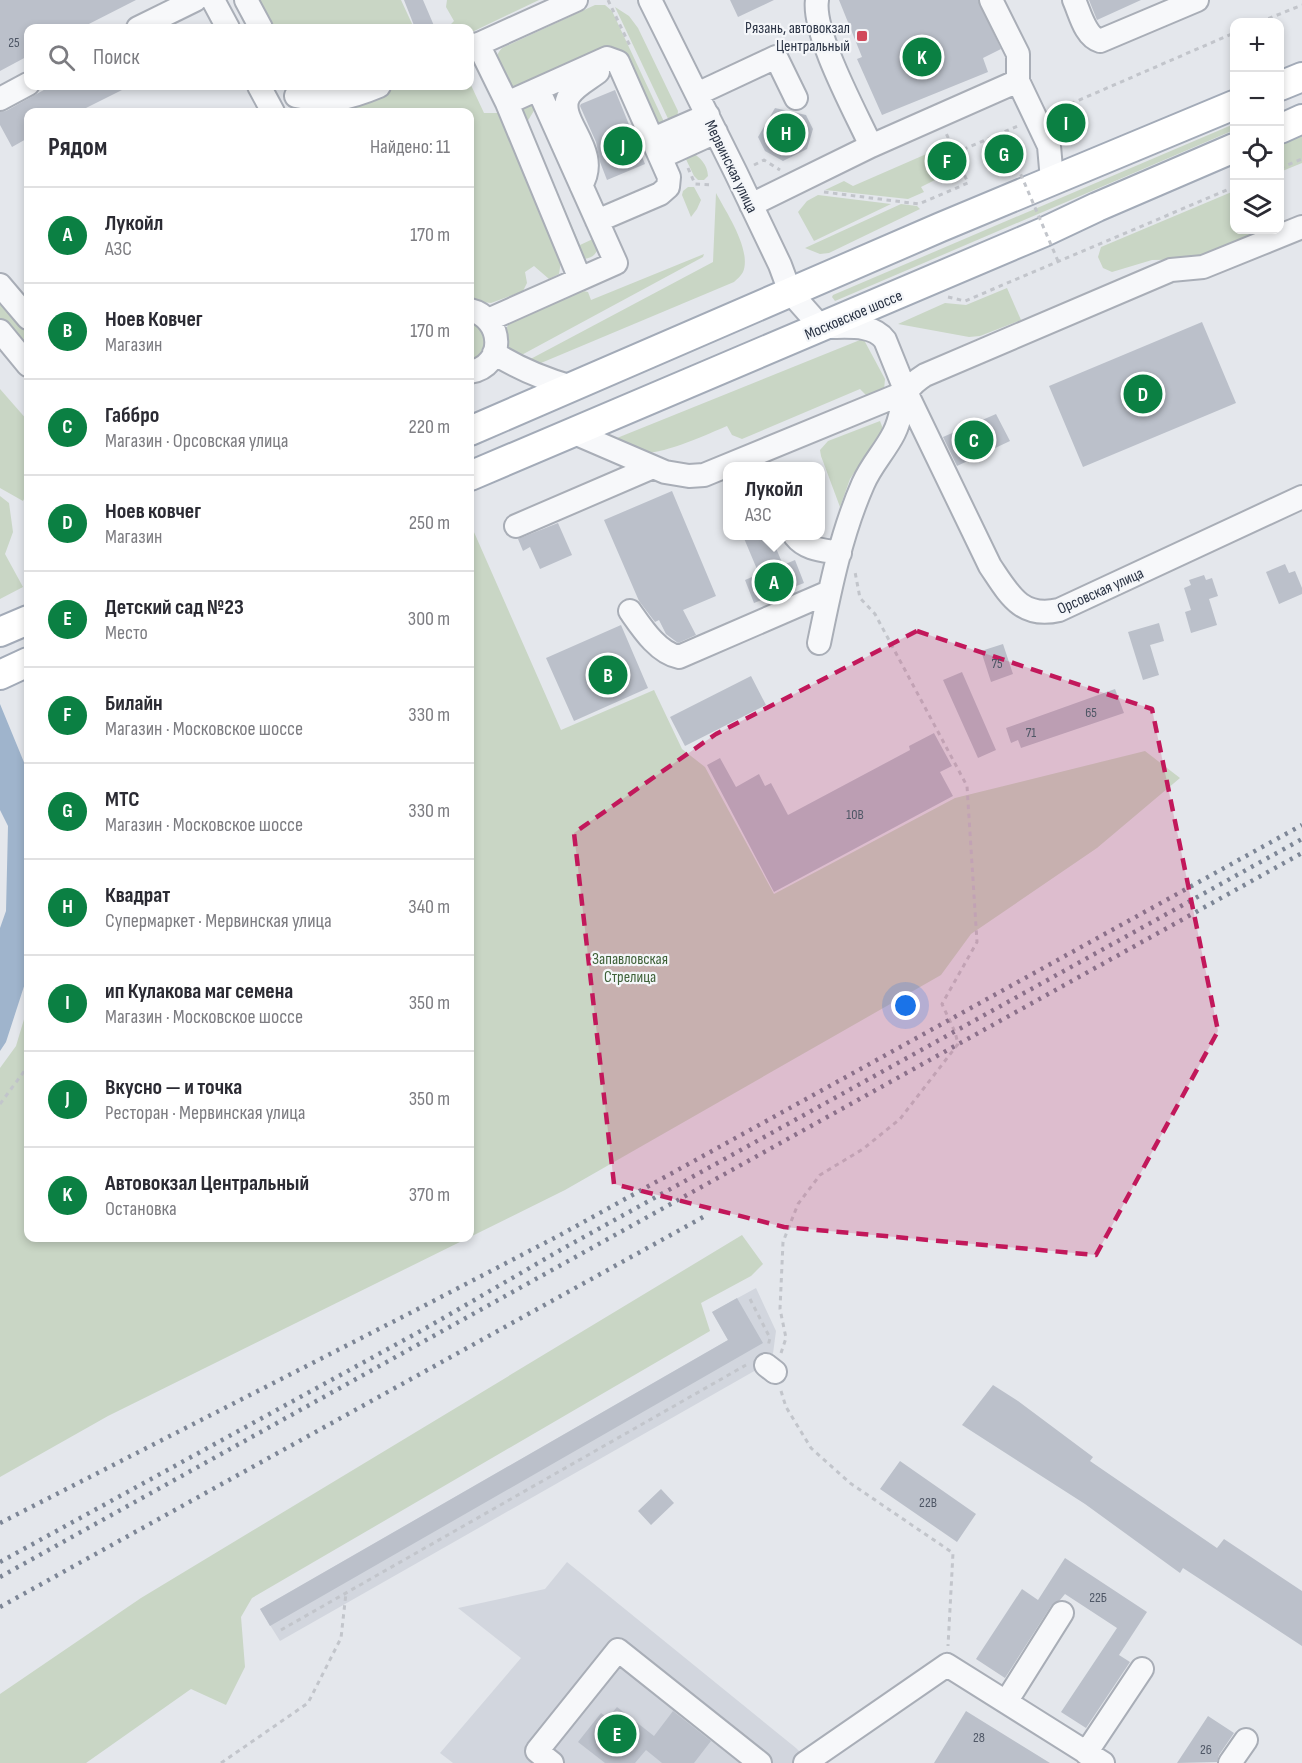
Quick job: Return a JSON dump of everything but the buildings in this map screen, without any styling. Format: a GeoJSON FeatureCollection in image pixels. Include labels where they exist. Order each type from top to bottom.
{"type":"FeatureCollection","features":[{"type":"Feature","properties":{"kind":"main road"},"geometry":{"type":"LineString","coordinates":[[1284,84],[1302,77]]}},
{"type":"Feature","properties":{"kind":"main road"},"geometry":{"type":"LineString","coordinates":[[474,429],[1052,180],[1230,107]]}},
{"type":"Feature","properties":{"kind":"main road"},"geometry":{"type":"LineString","coordinates":[[1284,127],[1302,119]]}},
{"type":"Feature","properties":{"kind":"main road","name":"Московское шоссе"},"geometry":{"type":"LineString","coordinates":[[474,474],[1044,232],[1230,150]]}},
{"type":"Feature","properties":{"kind":"main road"},"geometry":{"type":"LineString","coordinates":[[0,632],[24,622]]}},
{"type":"Feature","properties":{"kind":"main road"},"geometry":{"type":"LineString","coordinates":[[0,675],[24,664]]}},
{"type":"Feature","properties":{"kind":"street"},"geometry":{"type":"LineString","coordinates":[[146,24],[195,0]]}},
{"type":"Feature","properties":{"kind":"street"},"geometry":{"type":"LineString","coordinates":[[213,0],[226,24]]}},
{"type":"Feature","properties":{"kind":"street"},"geometry":{"type":"LineString","coordinates":[[246,0],[259,24]]}},
{"type":"Feature","properties":{"kind":"street"},"geometry":{"type":"LineString","coordinates":[[576,0],[474,46],[507,103],[580,279]]}},
{"type":"Feature","properties":{"kind":"street","name":"Мервинская улица"},"geometry":{"type":"LineString","coordinates":[[650,0],[780,264],[790,292],[821,327]]}},
{"type":"Feature","properties":{"kind":"street"},"geometry":{"type":"LineString","coordinates":[[817,0],[815,9],[823,41],[871,146]]}},
{"type":"Feature","properties":{"kind":"street"},"geometry":{"type":"LineString","coordinates":[[991,0],[1018,54],[1018,81],[1050,146],[1052,180]]}},
{"type":"Feature","properties":{"kind":"street"},"geometry":{"type":"LineString","coordinates":[[1074,0],[1088,32],[1100,41],[1197,0]]}},
{"type":"Feature","properties":{"kind":"street"},"geometry":{"type":"LineString","coordinates":[[697,94],[776,57],[796,98]]}},
{"type":"Feature","properties":{"kind":"street"},"geometry":{"type":"LineString","coordinates":[[507,103],[607,58],[618,62],[669,177],[668,188],[660,194],[597,221]]}},
{"type":"Feature","properties":{"kind":"street"},"geometry":{"type":"LineString","coordinates":[[581,185],[588,175],[589,164],[568,113],[566,102],[570,94],[599,71],[608,69],[616,73],[634,108],[642,113]]}},
{"type":"Feature","properties":{"kind":"street"},"geometry":{"type":"LineString","coordinates":[[751,205],[871,146],[1018,81]]}},
{"type":"Feature","properties":{"kind":"street"},"geometry":{"type":"LineString","coordinates":[[0,99],[24,86]]}},
{"type":"Feature","properties":{"kind":"street"},"geometry":{"type":"LineString","coordinates":[[474,370],[483,367],[494,353],[496,335],[479,315],[580,279],[616,262],[538,89]]}},
{"type":"Feature","properties":{"kind":"street"},"geometry":{"type":"LineString","coordinates":[[261,90],[271,108]]}},
{"type":"Feature","properties":{"kind":"street"},"geometry":{"type":"LineString","coordinates":[[297,98],[334,100],[352,97],[369,90]]}},
{"type":"Feature","properties":{"kind":"street"},"geometry":{"type":"LineString","coordinates":[[657,148],[712,124]]}},
{"type":"Feature","properties":{"kind":"street"},"geometry":{"type":"LineString","coordinates":[[819,643],[829,592],[847,560],[850,517],[864,482],[897,427],[910,385],[925,375],[1171,270],[1203,267],[1302,227]]}},
{"type":"Feature","properties":{"kind":"street"},"geometry":{"type":"LineString","coordinates":[[0,285],[24,313]]}},
{"type":"Feature","properties":{"kind":"street","name":"Орсовская улица"},"geometry":{"type":"LineString","coordinates":[[821,327],[872,329],[880,333],[990,567],[1006,590],[1032,611],[1044,614],[1059,610],[1302,497]]}},
{"type":"Feature","properties":{"kind":"street"},"geometry":{"type":"LineString","coordinates":[[0,332],[24,360]]}},
{"type":"Feature","properties":{"kind":"street"},"geometry":{"type":"LineString","coordinates":[[494,353],[539,377],[572,387]]}},
{"type":"Feature","properties":{"kind":"street"},"geometry":{"type":"LineString","coordinates":[[762,460],[906,392]]}},
{"type":"Feature","properties":{"kind":"street"},"geometry":{"type":"LineString","coordinates":[[572,432],[653,467],[675,474],[704,475],[723,470]]}},
{"type":"Feature","properties":{"kind":"street"},"geometry":{"type":"LineString","coordinates":[[516,526],[653,467]]}},
{"type":"Feature","properties":{"kind":"street"},"geometry":{"type":"LineString","coordinates":[[798,540],[811,548],[847,560]]}},
{"type":"Feature","properties":{"kind":"street"},"geometry":{"type":"LineString","coordinates":[[630,611],[651,638],[672,656],[679,657],[829,592]]}},
{"type":"Feature","properties":{"kind":"street"},"geometry":{"type":"LineString","coordinates":[[1006,1702],[1062,1613]]}},
{"type":"Feature","properties":{"kind":"street"},"geometry":{"type":"LineString","coordinates":[[552,1763],[537,1751],[618,1650],[760,1763]]}},
{"type":"Feature","properties":{"kind":"street"},"geometry":{"type":"LineString","coordinates":[[805,1763],[947,1665],[1095,1758],[1142,1669]]}},
{"type":"Feature","properties":{"kind":"street"},"geometry":{"type":"LineString","coordinates":[[1230,1763],[1246,1740]]}},
{"type":"Feature","properties":{"kind":"path"},"geometry":{"type":"LineString","coordinates":[[1270,18],[1302,5]]}},
{"type":"Feature","properties":{"kind":"path"},"geometry":{"type":"LineString","coordinates":[[919,204],[968,183],[955,153],[1230,35]]}},
{"type":"Feature","properties":{"kind":"path"},"geometry":{"type":"LineString","coordinates":[[1003,132],[1058,261]]}},
{"type":"Feature","properties":{"kind":"path"},"geometry":{"type":"LineString","coordinates":[[1284,166],[1302,159]]}},
{"type":"Feature","properties":{"kind":"path"},"geometry":{"type":"LineString","coordinates":[[947,297],[965,301],[1230,189]]}},
{"type":"Feature","properties":{"kind":"path"},"geometry":{"type":"LineString","coordinates":[[281,1630],[765,1363],[786,1338],[780,1309],[783,1242],[798,1204],[820,1175],[863,1149],[900,1119],[958,1044],[942,1004],[977,942],[967,786],[875,614],[860,598],[847,560]]}},
{"type":"Feature","properties":{"kind":"path"},"geometry":{"type":"LineString","coordinates":[[0,1104],[24,1071]]}},
{"type":"Feature","properties":{"kind":"path"},"geometry":{"type":"LineString","coordinates":[[750,1299],[770,1338],[765,1363],[786,1407],[811,1448],[850,1484],[953,1553],[947,1665]]}},
{"type":"Feature","properties":{"kind":"path"},"geometry":{"type":"LineString","coordinates":[[221,1763],[308,1703],[341,1638],[346,1593]]}},
{"type":"Feature","properties":{"kind":"highlighted area"},"geometry":{"type":"Polygon","coordinates":[[[917,631],[1152,709],[1218,1031],[1096,1255],[784,1227],[614,1184],[574,833],[716,734],[917,631]]]}},
{"type":"Feature","properties":{"kind":"shaded area"},"geometry":{"type":"Polygon","coordinates":[[[756,1288],[776,1331],[772,1361],[280,1641],[260,1609],[728,1340],[712,1312],[756,1288]]]}},
{"type":"Feature","properties":{"kind":"shaded area"},"geometry":{"type":"Polygon","coordinates":[[[567,1562],[796,1748],[811,1763],[453,1763],[440,1753],[521,1658],[458,1608],[545,1589],[567,1562]]]}},
{"type":"Feature","properties":{"kind":"green space"},"geometry":{"type":"Polygon","coordinates":[[[257,0],[401,0],[412,24],[269,24],[257,0]]]}},
{"type":"Feature","properties":{"kind":"green space"},"geometry":{"type":"Polygon","coordinates":[[[447,0],[539,0],[474,31],[474,24],[451,24],[454,21],[446,7],[447,0]]]}},
{"type":"Feature","properties":{"kind":"green space"},"geometry":{"type":"Polygon","coordinates":[[[595,5],[605,5],[612,11],[666,126],[652,127],[621,56],[511,91],[498,70],[496,59],[502,48],[595,5]]]}},
{"type":"Feature","properties":{"kind":"green space"},"geometry":{"type":"Polygon","coordinates":[[[615,7],[629,16],[638,28],[678,111],[677,120],[671,125],[615,7]]]}},
{"type":"Feature","properties":{"kind":"green space"},"geometry":{"type":"Polygon","coordinates":[[[387,90],[473,90],[484,113],[503,113],[562,255],[559,274],[549,279],[534,266],[525,272],[527,283],[523,291],[491,303],[474,301],[474,108],[312,107],[352,106],[387,90]]]}},
{"type":"Feature","properties":{"kind":"green space"},"geometry":{"type":"Polygon","coordinates":[[[522,98],[540,101],[527,122],[580,245],[595,238],[599,246],[590,258],[584,259],[576,252],[518,116],[522,98]]]}},
{"type":"Feature","properties":{"kind":"green space"},"geometry":{"type":"Polygon","coordinates":[[[1230,126],[1230,132],[835,301],[833,295],[1230,126]]]}},
{"type":"Feature","properties":{"kind":"green space"},"geometry":{"type":"Polygon","coordinates":[[[1302,135],[1302,163],[1284,170],[1284,142],[1302,135]]]}},
{"type":"Feature","properties":{"kind":"green space"},"geometry":{"type":"Polygon","coordinates":[[[690,151],[705,165],[708,176],[704,180],[698,180],[694,176],[683,153],[690,151]]]}},
{"type":"Feature","properties":{"kind":"green space"},"geometry":{"type":"Polygon","coordinates":[[[931,152],[943,176],[921,187],[924,192],[908,199],[825,190],[844,181],[853,186],[931,152]]]}},
{"type":"Feature","properties":{"kind":"green space"},"geometry":{"type":"Polygon","coordinates":[[[688,187],[694,187],[701,200],[691,217],[682,195],[688,187]]]}},
{"type":"Feature","properties":{"kind":"green space"},"geometry":{"type":"Polygon","coordinates":[[[716,193],[737,231],[744,253],[743,272],[734,282],[541,363],[530,365],[523,363],[713,262],[716,193]]]}},
{"type":"Feature","properties":{"kind":"green space"},"geometry":{"type":"Polygon","coordinates":[[[1230,193],[1230,234],[1267,234],[1208,259],[1152,260],[1112,272],[1103,268],[1098,257],[1101,247],[1230,193]]]}},
{"type":"Feature","properties":{"kind":"green space"},"geometry":{"type":"Polygon","coordinates":[[[818,195],[891,204],[814,241],[798,212],[807,201],[818,195]]]}},
{"type":"Feature","properties":{"kind":"green space"},"geometry":{"type":"Polygon","coordinates":[[[901,204],[917,206],[920,209],[829,253],[820,254],[805,248],[901,204]]]}},
{"type":"Feature","properties":{"kind":"green space"},"geometry":{"type":"Polygon","coordinates":[[[704,254],[703,257],[516,358],[509,354],[505,337],[507,327],[529,310],[579,290],[588,292],[591,300],[704,254]]]}},
{"type":"Feature","properties":{"kind":"green space"},"geometry":{"type":"Polygon","coordinates":[[[1007,288],[1021,320],[980,336],[969,337],[898,324],[945,303],[966,305],[1007,288]]]}},
{"type":"Feature","properties":{"kind":"green space"},"geometry":{"type":"Polygon","coordinates":[[[0,302],[24,330],[24,346],[0,318],[0,302]]]}},
{"type":"Feature","properties":{"kind":"green space"},"geometry":{"type":"Polygon","coordinates":[[[474,324],[482,330],[486,341],[482,353],[474,359],[474,324]]]}},
{"type":"Feature","properties":{"kind":"green space"},"geometry":{"type":"Polygon","coordinates":[[[864,340],[885,379],[884,390],[873,398],[860,389],[742,439],[732,435],[727,426],[681,445],[644,453],[633,451],[617,438],[864,340]]]}},
{"type":"Feature","properties":{"kind":"green space"},"geometry":{"type":"Polygon","coordinates":[[[0,389],[24,416],[23,501],[0,488],[0,389]]]}},
{"type":"Feature","properties":{"kind":"green space"},"geometry":{"type":"Polygon","coordinates":[[[880,421],[883,429],[850,479],[840,507],[821,456],[820,450],[828,441],[880,421]]]}},
{"type":"Feature","properties":{"kind":"green space"},"geometry":{"type":"Polygon","coordinates":[[[0,496],[9,503],[13,532],[5,554],[23,587],[0,599],[0,496]]]}},
{"type":"Feature","properties":{"kind":"green space","name":"Запавловская Стрелица"},"geometry":{"type":"Polygon","coordinates":[[[474,532],[561,730],[654,690],[682,749],[705,767],[774,894],[955,798],[1145,751],[1180,778],[1097,848],[971,934],[941,975],[565,1190],[474,1235],[474,532]]]}},
{"type":"Feature","properties":{"kind":"green space"},"geometry":{"type":"Polygon","coordinates":[[[24,1019],[24,1242],[460,1242],[108,1416],[0,1477],[0,1068],[16,1046],[24,1019]]]}},
{"type":"Feature","properties":{"kind":"green space"},"geometry":{"type":"Polygon","coordinates":[[[742,1235],[763,1264],[751,1276],[701,1303],[710,1331],[252,1598],[241,1617],[245,1667],[226,1705],[191,1689],[86,1763],[0,1763],[0,1694],[141,1598],[742,1235]]]}},
{"type":"Feature","properties":{"kind":"water"},"geometry":{"type":"Polygon","coordinates":[[[0,704],[24,762],[24,986],[6,1042],[0,1051],[0,928],[6,911],[8,826],[0,810],[0,704]]]}},
{"type":"Feature","properties":{"kind":"railway"},"geometry":{"type":"LineString","coordinates":[[0,1523],[560,1235],[1302,825]]}},
{"type":"Feature","properties":{"kind":"railway"},"geometry":{"type":"LineString","coordinates":[[0,1562],[426,1328],[564,1248],[1302,839]]}},
{"type":"Feature","properties":{"kind":"railway"},"geometry":{"type":"LineString","coordinates":[[0,1577],[1302,853]]}},
{"type":"Feature","properties":{"kind":"railway"},"geometry":{"type":"LineString","coordinates":[[0,1607],[705,1216]]}},
{"type":"Feature","properties":{"kind":"place","name":"Рязань, автовокзал Центральный"},"geometry":{"type":"Point","coordinates":[862,36]}},
{"type":"Feature","properties":{"kind":"place","name":"Автовокзал Центральный"},"geometry":{"type":"Point","coordinates":[922,57]}},
{"type":"Feature","properties":{"kind":"place","name":"ип Кулакова маг семена"},"geometry":{"type":"Point","coordinates":[1066,123]}},
{"type":"Feature","properties":{"kind":"place","name":"Квадрат"},"geometry":{"type":"Point","coordinates":[786,133]}},
{"type":"Feature","properties":{"kind":"place","name":"Вкусно — и точка"},"geometry":{"type":"Point","coordinates":[623,146]}},
{"type":"Feature","properties":{"kind":"place","name":"МТС"},"geometry":{"type":"Point","coordinates":[1004,154]}},
{"type":"Feature","properties":{"kind":"place","name":"Билайн"},"geometry":{"type":"Point","coordinates":[947,161]}},
{"type":"Feature","properties":{"kind":"place","name":"Ноев ковчег"},"geometry":{"type":"Point","coordinates":[1143,394]}},
{"type":"Feature","properties":{"kind":"place","name":"Габбро"},"geometry":{"type":"Point","coordinates":[974,440]}},
{"type":"Feature","properties":{"kind":"place","name":"Лукойл"},"geometry":{"type":"Point","coordinates":[774,582]}},
{"type":"Feature","properties":{"kind":"place","name":"Ноев Ковчег"},"geometry":{"type":"Point","coordinates":[608,675]}},
{"type":"Feature","properties":{"kind":"place","name":"Детский сад №23"},"geometry":{"type":"Point","coordinates":[617,1734]}}]}
